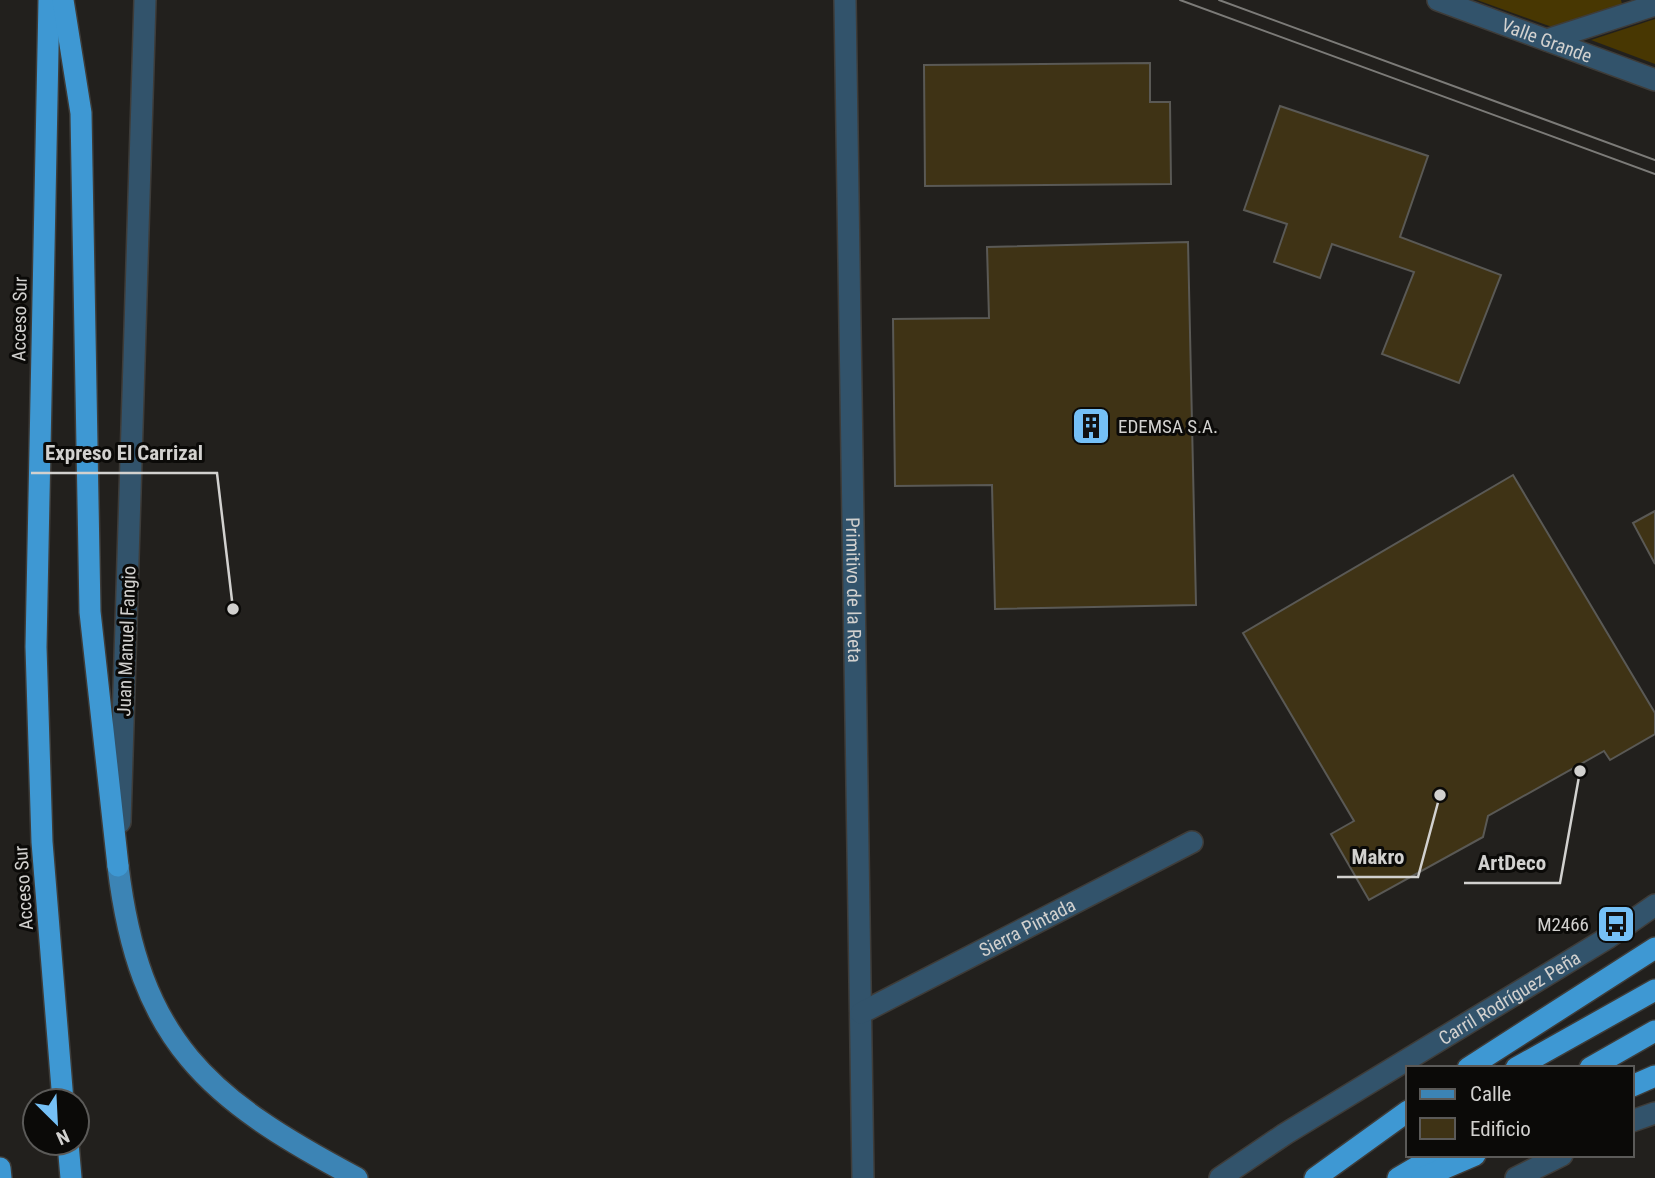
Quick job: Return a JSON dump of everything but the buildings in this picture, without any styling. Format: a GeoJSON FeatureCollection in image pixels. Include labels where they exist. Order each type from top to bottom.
{"type":"FeatureCollection","features":[{"type":"Feature","properties":{"kind":"highway","name":"Acceso Sur"},"geometry":{"type":"LineString","coordinates":[[49,0],[36,646],[43,842],[62,1087]]}},
{"type":"Feature","properties":{"kind":"highway"},"geometry":{"type":"LineString","coordinates":[[63,0],[81,113],[90,612],[118,866]]}},
{"type":"Feature","properties":{"kind":"highway"},"geometry":{"type":"LineString","coordinates":[[1471,1066],[1655,948]]}},
{"type":"Feature","properties":{"kind":"highway"},"geometry":{"type":"LineString","coordinates":[[1520,1066],[1655,990]]}},
{"type":"Feature","properties":{"kind":"highway"},"geometry":{"type":"LineString","coordinates":[[1594,1066],[1655,1031]]}},
{"type":"Feature","properties":{"kind":"highway"},"geometry":{"type":"LineString","coordinates":[[1634,1085],[1655,1076]]}},
{"type":"Feature","properties":{"kind":"highway"},"geometry":{"type":"LineString","coordinates":[[1316,1178],[1406,1112]]}},
{"type":"Feature","properties":{"kind":"highway"},"geometry":{"type":"LineString","coordinates":[[1316,1178],[1406,1128]]}},
{"type":"Feature","properties":{"kind":"highway"},"geometry":{"type":"LineString","coordinates":[[69,1157],[71,1178]]}},
{"type":"Feature","properties":{"kind":"highway"},"geometry":{"type":"LineString","coordinates":[[1398,1178],[1434,1157]]}},
{"type":"Feature","properties":{"kind":"highway"},"geometry":{"type":"LineString","coordinates":[[1422,1178],[1470,1157]]}},
{"type":"Feature","properties":{"kind":"highway"},"geometry":{"type":"LineString","coordinates":[[0,1168],[1,1178]]}},
{"type":"Feature","properties":{"kind":"main road","name":"Juan Manuel Fangio"},"geometry":{"type":"LineString","coordinates":[[118,866],[124,910],[148,991],[168,1030],[188,1057],[206,1080],[271,1131],[357,1178]]}},
{"type":"Feature","properties":{"kind":"street","name":"Juan Manuel Fangio"},"geometry":{"type":"LineString","coordinates":[[118,866],[145,0]]}},
{"type":"Feature","properties":{"kind":"street","name":"Primitivo de la Reta"},"geometry":{"type":"LineString","coordinates":[[845,0],[863,1178]]}},
{"type":"Feature","properties":{"kind":"street","name":"Valle Grande"},"geometry":{"type":"LineString","coordinates":[[1438,0],[1655,80]]}},
{"type":"Feature","properties":{"kind":"street"},"geometry":{"type":"LineString","coordinates":[[1547,40],[1655,5]]}},
{"type":"Feature","properties":{"kind":"street","name":"Sierra Pintada"},"geometry":{"type":"LineString","coordinates":[[861,1013],[1192,842]]}},
{"type":"Feature","properties":{"kind":"street","name":"Carril Rodríguez Peña"},"geometry":{"type":"LineString","coordinates":[[1220,1178],[1284,1134],[1609,937],[1655,905]]}},
{"type":"Feature","properties":{"kind":"street"},"geometry":{"type":"LineString","coordinates":[[1634,1120],[1655,1113]]}},
{"type":"Feature","properties":{"kind":"street"},"geometry":{"type":"LineString","coordinates":[[1516,1178],[1558,1157]]}},
{"type":"Feature","properties":{"kind":"shaded area"},"geometry":{"type":"Polygon","coordinates":[[[1477,0],[1621,0],[1622,4],[1552,27],[1477,0]]]}},
{"type":"Feature","properties":{"kind":"shaded area"},"geometry":{"type":"Polygon","coordinates":[[[1655,19],[1655,64],[1591,40],[1655,19]]]}},
{"type":"Feature","properties":{"kind":"tram line"},"geometry":{"type":"LineString","coordinates":[[1180,0],[1655,174]]}},
{"type":"Feature","properties":{"kind":"tram line"},"geometry":{"type":"LineString","coordinates":[[1219,0],[1655,160]]}},
{"type":"Feature","properties":{"kind":"place","name":"EDEMSA S.A."},"geometry":{"type":"Point","coordinates":[1091,426]}},
{"type":"Feature","properties":{"kind":"place","name":"Expreso El Carrizal"},"geometry":{"type":"Point","coordinates":[233,609]}},
{"type":"Feature","properties":{"kind":"place","name":"ArtDeco"},"geometry":{"type":"Point","coordinates":[1580,771]}},
{"type":"Feature","properties":{"kind":"place","name":"Makro"},"geometry":{"type":"Point","coordinates":[1440,795]}},
{"type":"Feature","properties":{"kind":"place","name":"M2466"},"geometry":{"type":"Point","coordinates":[1616,924]}}]}
